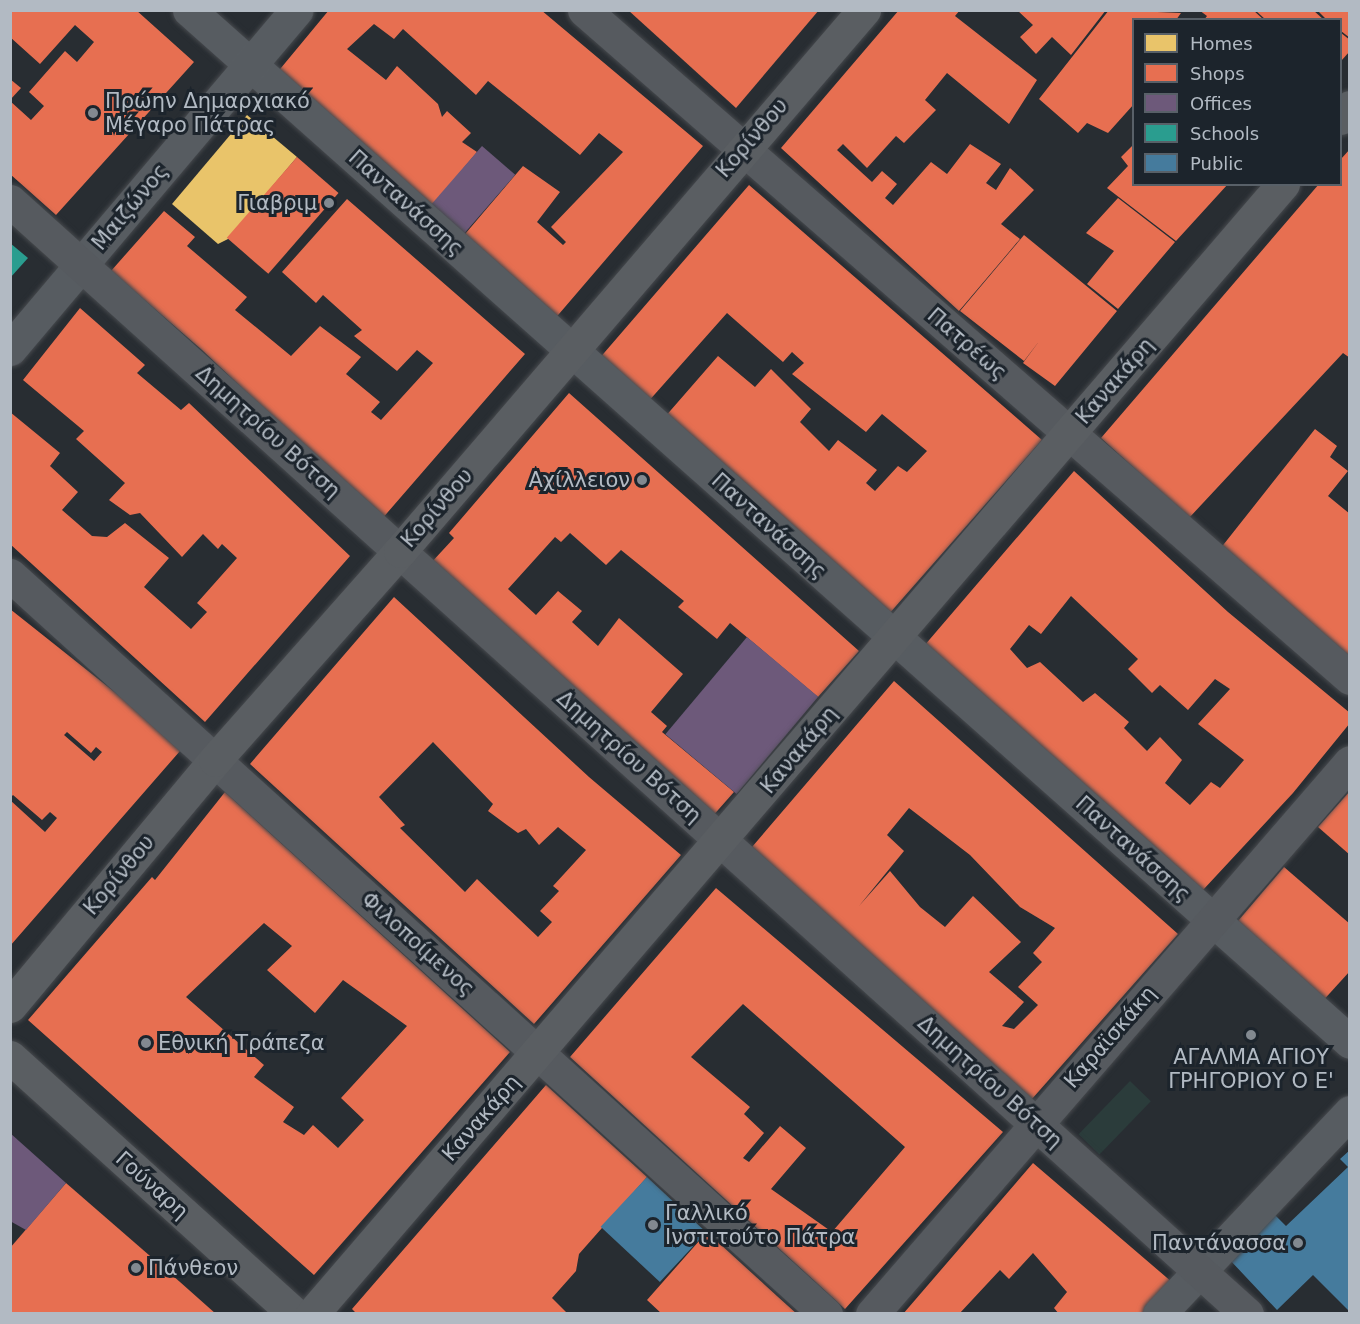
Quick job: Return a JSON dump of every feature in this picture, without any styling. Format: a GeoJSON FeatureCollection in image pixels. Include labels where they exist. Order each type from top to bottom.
{"type":"FeatureCollection","features":[{"type":"Feature","properties":{"kind":"main road","name":"Κορίνθου"},"geometry":{"type":"LineString","coordinates":[[10,1006],[215,760],[400,551],[742,149],[863,11]]}},
{"type":"Feature","properties":{"kind":"main road","name":"Κανακάρη"},"geometry":{"type":"LineString","coordinates":[[312,1314],[722,840],[1281,186]]}},
{"type":"Feature","properties":{"kind":"main road","name":"Γούναρη"},"geometry":{"type":"LineString","coordinates":[[10,1057],[294,1314]]}},
{"type":"Feature","properties":{"kind":"street","name":"Παντανάσσης"},"geometry":{"type":"LineString","coordinates":[[189,10],[1350,1042]]}},
{"type":"Feature","properties":{"kind":"street","name":"Μαιζώνος"},"geometry":{"type":"LineString","coordinates":[[10,349],[296,10]]}},
{"type":"Feature","properties":{"kind":"street","name":"Πατρέως"},"geometry":{"type":"LineString","coordinates":[[584,10],[1350,678]]}},
{"type":"Feature","properties":{"kind":"street","name":"Δημητρίου Βότση"},"geometry":{"type":"LineString","coordinates":[[10,201],[1248,1314]]}},
{"type":"Feature","properties":{"kind":"street","name":"Φιλοποίμενος"},"geometry":{"type":"LineString","coordinates":[[10,575],[826,1314]]}},
{"type":"Feature","properties":{"kind":"street","name":"Καραϊσκάκη"},"geometry":{"type":"LineString","coordinates":[[872,1314],[1350,762]]}},
{"type":"Feature","properties":{"kind":"street"},"geometry":{"type":"LineString","coordinates":[[1159,1314],[1350,1112]]}},
{"type":"Feature","properties":{"kind":"shaded area"},"geometry":{"type":"Polygon","coordinates":[[[1130,1081],[1151,1101],[1099,1154],[1079,1134],[1130,1081]]]}},
{"type":"Feature","properties":{"kind":"building: Homes"},"geometry":{"type":"Polygon","coordinates":[[[247,115],[297,157],[228,239],[218,244],[172,204],[247,115]]]}},
{"type":"Feature","properties":{"kind":"building: Shops","name":"Πρώην Δημαρχιακό Μέγαρο Πάτρας"},"geometry":{"type":"Polygon","coordinates":[[[10,10],[136,10],[194,62],[56,215],[10,174],[10,101],[31,120],[44,106],[29,92],[65,51],[77,62],[94,42],[75,25],[40,64],[10,37],[10,10]]]}},
{"type":"Feature","properties":{"kind":"building: Shops"},"geometry":{"type":"Polygon","coordinates":[[[329,10],[541,10],[703,146],[553,321],[460,240],[523,166],[560,192],[537,222],[563,245],[566,242],[551,227],[623,152],[599,133],[580,155],[488,81],[476,95],[403,29],[394,39],[374,24],[347,49],[386,80],[397,66],[438,104],[442,117],[447,111],[471,133],[462,142],[477,152],[427,212],[271,80],[329,10]]]}},
{"type":"Feature","properties":{"kind":"building: Shops"},"geometry":{"type":"Polygon","coordinates":[[[628,10],[819,10],[736,108],[628,10]]]}},
{"type":"Feature","properties":{"kind":"building: Shops"},"geometry":{"type":"Polygon","coordinates":[[[899,10],[960,10],[955,16],[1037,80],[1009,124],[947,73],[925,100],[936,110],[904,143],[896,136],[867,168],[843,144],[837,150],[872,182],[882,171],[897,184],[885,198],[893,205],[931,162],[947,174],[970,144],[1001,164],[986,183],[996,190],[1010,168],[1034,190],[1001,224],[1020,239],[959,311],[781,148],[899,10]]]}},
{"type":"Feature","properties":{"kind":"building: Shops"},"geometry":{"type":"Polygon","coordinates":[[[1017,10],[1106,10],[1071,55],[1052,37],[1036,54],[1020,37],[1033,25],[1017,10]]]}},
{"type":"Feature","properties":{"kind":"building: Shops"},"geometry":{"type":"Polygon","coordinates":[[[1109,10],[1181,13],[1177,18],[1132,18],[1132,106],[1108,133],[1087,123],[1078,133],[1039,99],[1109,10]]]}},
{"type":"Feature","properties":{"kind":"building: Shops"},"geometry":{"type":"Polygon","coordinates":[[[1199,10],[1253,10],[1262,18],[1206,18],[1207,16],[1199,10]]]}},
{"type":"Feature","properties":{"kind":"building: Shops"},"geometry":{"type":"Polygon","coordinates":[[[1255,10],[1313,10],[1322,18],[1264,18],[1255,10]]]}},
{"type":"Feature","properties":{"kind":"building: Shops"},"geometry":{"type":"Polygon","coordinates":[[[1317,10],[1350,10],[1350,38],[1342,32],[1342,18],[1325,18],[1317,10]]]}},
{"type":"Feature","properties":{"kind":"building: Shops"},"geometry":{"type":"Polygon","coordinates":[[[1342,34],[1350,40],[1350,51],[1342,60],[1342,34]]]}},
{"type":"Feature","properties":{"kind":"building: Shops"},"geometry":{"type":"Polygon","coordinates":[[[10,79],[21,88],[10,100],[10,79]]]}},
{"type":"Feature","properties":{"kind":"building: Shops"},"geometry":{"type":"Polygon","coordinates":[[[1132,146],[1132,186],[1226,186],[1176,241],[1107,188],[1128,166],[1121,157],[1132,146]]]}},
{"type":"Feature","properties":{"kind":"building: Shops"},"geometry":{"type":"Polygon","coordinates":[[[1350,149],[1350,358],[1343,353],[1189,518],[1101,438],[1317,186],[1342,186],[1342,158],[1350,149]]]}},
{"type":"Feature","properties":{"kind":"building: Shops"},"geometry":{"type":"Polygon","coordinates":[[[297,157],[339,193],[268,274],[227,238],[297,157]]]}},
{"type":"Feature","properties":{"kind":"building: Shops"},"geometry":{"type":"Polygon","coordinates":[[[749,185],[1042,440],[889,614],[664,418],[718,356],[755,387],[771,369],[811,409],[800,422],[829,451],[838,440],[877,470],[866,483],[875,491],[898,466],[907,472],[927,451],[882,414],[866,432],[792,374],[804,363],[792,352],[783,362],[727,313],[647,403],[598,360],[749,185]]]}},
{"type":"Feature","properties":{"kind":"building: Shops"},"geometry":{"type":"Polygon","coordinates":[[[1118,198],[1175,242],[1118,309],[1087,284],[1114,251],[1086,233],[1118,198]]]}},
{"type":"Feature","properties":{"kind":"building: Shops"},"geometry":{"type":"Polygon","coordinates":[[[347,199],[525,354],[381,520],[202,350],[111,271],[164,211],[195,237],[187,246],[247,297],[235,310],[291,356],[320,326],[361,357],[346,374],[380,402],[371,412],[381,420],[433,363],[417,350],[397,371],[354,336],[362,330],[323,295],[316,303],[282,272],[347,199]]]}},
{"type":"Feature","properties":{"kind":"building: Shops"},"geometry":{"type":"Polygon","coordinates":[[[1024,235],[1117,311],[1055,386],[1023,363],[1040,340],[1024,361],[960,311],[1024,235]]]}},
{"type":"Feature","properties":{"kind":"building: Shops"},"geometry":{"type":"Polygon","coordinates":[[[80,308],[145,365],[137,373],[181,410],[189,403],[350,556],[205,722],[10,544],[10,412],[60,453],[50,466],[78,492],[62,510],[92,536],[107,537],[125,523],[169,558],[144,587],[191,629],[207,612],[197,603],[237,558],[222,544],[218,549],[203,534],[182,557],[140,513],[130,515],[109,500],[125,483],[76,439],[84,431],[23,380],[80,308]]]}},
{"type":"Feature","properties":{"kind":"building: Shops"},"geometry":{"type":"Polygon","coordinates":[[[569,393],[859,651],[818,697],[730,623],[717,639],[678,607],[684,601],[621,550],[606,565],[570,533],[561,542],[555,537],[508,589],[536,615],[558,591],[582,611],[572,622],[598,646],[619,618],[683,674],[651,712],[667,726],[662,732],[734,792],[711,818],[430,564],[454,538],[449,533],[569,393]]]}},
{"type":"Feature","properties":{"kind":"building: Shops"},"geometry":{"type":"Polygon","coordinates":[[[1315,429],[1337,446],[1330,457],[1348,471],[1328,496],[1350,514],[1350,658],[1220,549],[1315,429]]]}},
{"type":"Feature","properties":{"kind":"building: Shops"},"geometry":{"type":"Polygon","coordinates":[[[1074,471],[1228,612],[1350,713],[1350,723],[1293,793],[1203,890],[924,646],[1074,471]],[[1071,596],[1041,634],[1029,625],[1010,649],[1027,668],[1040,662],[1083,702],[1095,693],[1129,722],[1124,728],[1147,751],[1160,737],[1182,760],[1165,783],[1190,805],[1211,782],[1220,788],[1244,760],[1198,724],[1230,689],[1215,679],[1188,710],[1160,685],[1152,693],[1128,669],[1138,659],[1071,596]]]}},
{"type":"Feature","properties":{"kind":"building: Shops"},"geometry":{"type":"Polygon","coordinates":[[[394,597],[589,777],[681,855],[534,1024],[250,764],[394,597]],[[433,742],[379,797],[405,825],[400,828],[465,892],[477,879],[538,937],[552,922],[540,911],[559,891],[553,886],[586,850],[558,827],[539,845],[526,829],[518,833],[488,811],[493,804],[433,742]]]}},
{"type":"Feature","properties":{"kind":"building: Shops"},"geometry":{"type":"Polygon","coordinates":[[[10,609],[131,705],[180,751],[10,946],[10,800],[45,832],[57,818],[50,812],[42,820],[13,795],[10,798],[10,609]],[[67,732],[64,735],[94,761],[102,752],[96,747],[91,753],[67,732]]]}},
{"type":"Feature","properties":{"kind":"building: Shops"},"geometry":{"type":"Polygon","coordinates":[[[894,681],[1178,934],[1024,1108],[746,854],[894,681]],[[909,808],[887,835],[904,851],[859,906],[890,871],[920,907],[945,927],[973,896],[1021,942],[989,972],[1024,1002],[1002,1026],[1014,1029],[1038,1005],[1018,987],[1042,962],[1033,953],[1055,928],[1020,907],[970,855],[909,808]]]}},
{"type":"Feature","properties":{"kind":"building: Shops"},"geometry":{"type":"Polygon","coordinates":[[[1350,791],[1350,855],[1318,827],[1350,791]]]}},
{"type":"Feature","properties":{"kind":"building: Shops"},"geometry":{"type":"Polygon","coordinates":[[[225,792],[510,1052],[314,1275],[28,1020],[152,877],[155,880],[225,792]],[[264,923],[186,997],[264,1065],[254,1077],[294,1107],[283,1122],[304,1135],[313,1125],[338,1148],[364,1120],[341,1098],[407,1026],[343,980],[315,1013],[267,970],[292,946],[264,923]]]}},
{"type":"Feature","properties":{"kind":"building: Shops"},"geometry":{"type":"Polygon","coordinates":[[[1284,867],[1350,924],[1350,971],[1320,1004],[1232,928],[1284,867]]]}},
{"type":"Feature","properties":{"kind":"building: Shops"},"geometry":{"type":"Polygon","coordinates":[[[716,888],[1003,1132],[845,1309],[570,1057],[716,888]],[[743,1004],[691,1057],[750,1107],[744,1114],[764,1133],[743,1158],[749,1162],[780,1126],[806,1148],[771,1189],[832,1232],[905,1147],[743,1004]]]}},
{"type":"Feature","properties":{"kind":"building: Shops"},"geometry":{"type":"Polygon","coordinates":[[[546,1085],[647,1177],[579,1254],[576,1271],[552,1298],[568,1314],[357,1314],[352,1309],[546,1085]]]}},
{"type":"Feature","properties":{"kind":"building: Shops"},"geometry":{"type":"Polygon","coordinates":[[[1033,1163],[1173,1283],[1143,1314],[1059,1314],[1054,1308],[1067,1292],[1033,1253],[1009,1279],[1000,1270],[959,1314],[903,1314],[1033,1163]]]}},
{"type":"Feature","properties":{"kind":"building: Shops"},"geometry":{"type":"Polygon","coordinates":[[[66,1183],[216,1314],[10,1314],[10,1248],[66,1183]]]}},
{"type":"Feature","properties":{"kind":"building: Shops"},"geometry":{"type":"Polygon","coordinates":[[[707,1232],[797,1314],[662,1314],[647,1300],[707,1232]]]}},
{"type":"Feature","properties":{"kind":"building: Offices"},"geometry":{"type":"Polygon","coordinates":[[[482,146],[515,175],[459,240],[426,211],[482,146]]]}},
{"type":"Feature","properties":{"kind":"building: Offices"},"geometry":{"type":"Polygon","coordinates":[[[747,637],[818,697],[737,794],[665,734],[747,637]]]}},
{"type":"Feature","properties":{"kind":"building: Offices"},"geometry":{"type":"Polygon","coordinates":[[[10,1133],[66,1183],[26,1230],[10,1221],[10,1133]]]}},
{"type":"Feature","properties":{"kind":"building: Schools"},"geometry":{"type":"Polygon","coordinates":[[[10,243],[28,258],[10,278],[10,243]]]}},
{"type":"Feature","properties":{"kind":"building: Public","name":"Παντάνασσα"},"geometry":{"type":"Polygon","coordinates":[[[1350,1150],[1350,1312],[1313,1275],[1277,1310],[1229,1259],[1275,1215],[1286,1226],[1348,1167],[1340,1159],[1350,1150]]]}},
{"type":"Feature","properties":{"kind":"building: Public"},"geometry":{"type":"Polygon","coordinates":[[[647,1177],[706,1232],[660,1282],[601,1227],[647,1177]]]}},
{"type":"Feature","properties":{"kind":"place","name":"Πρώην Δημαρχιακό Μέγαρο Πάτρας"},"geometry":{"type":"Point","coordinates":[93,113]}},
{"type":"Feature","properties":{"kind":"place","name":"Γιαβριμ"},"geometry":{"type":"Point","coordinates":[329,203]}},
{"type":"Feature","properties":{"kind":"place","name":"Αχίλλειον"},"geometry":{"type":"Point","coordinates":[642,480]}},
{"type":"Feature","properties":{"kind":"place","name":"ΑΓΑΛΜΑ ΑΓΙΟΥ ΓΡΗΓΟΡΙΟΥ Ο Ε'"},"geometry":{"type":"Point","coordinates":[1251,1035]}},
{"type":"Feature","properties":{"kind":"place","name":"Εθνική Τράπεζα"},"geometry":{"type":"Point","coordinates":[146,1043]}},
{"type":"Feature","properties":{"kind":"place","name":"Γαλλικό Ινστιτούτο Πάτρα"},"geometry":{"type":"Point","coordinates":[653,1225]}},
{"type":"Feature","properties":{"kind":"place","name":"Παντάνασσα"},"geometry":{"type":"Point","coordinates":[1298,1243]}},
{"type":"Feature","properties":{"kind":"place","name":"Πάνθεον"},"geometry":{"type":"Point","coordinates":[136,1268]}}]}
